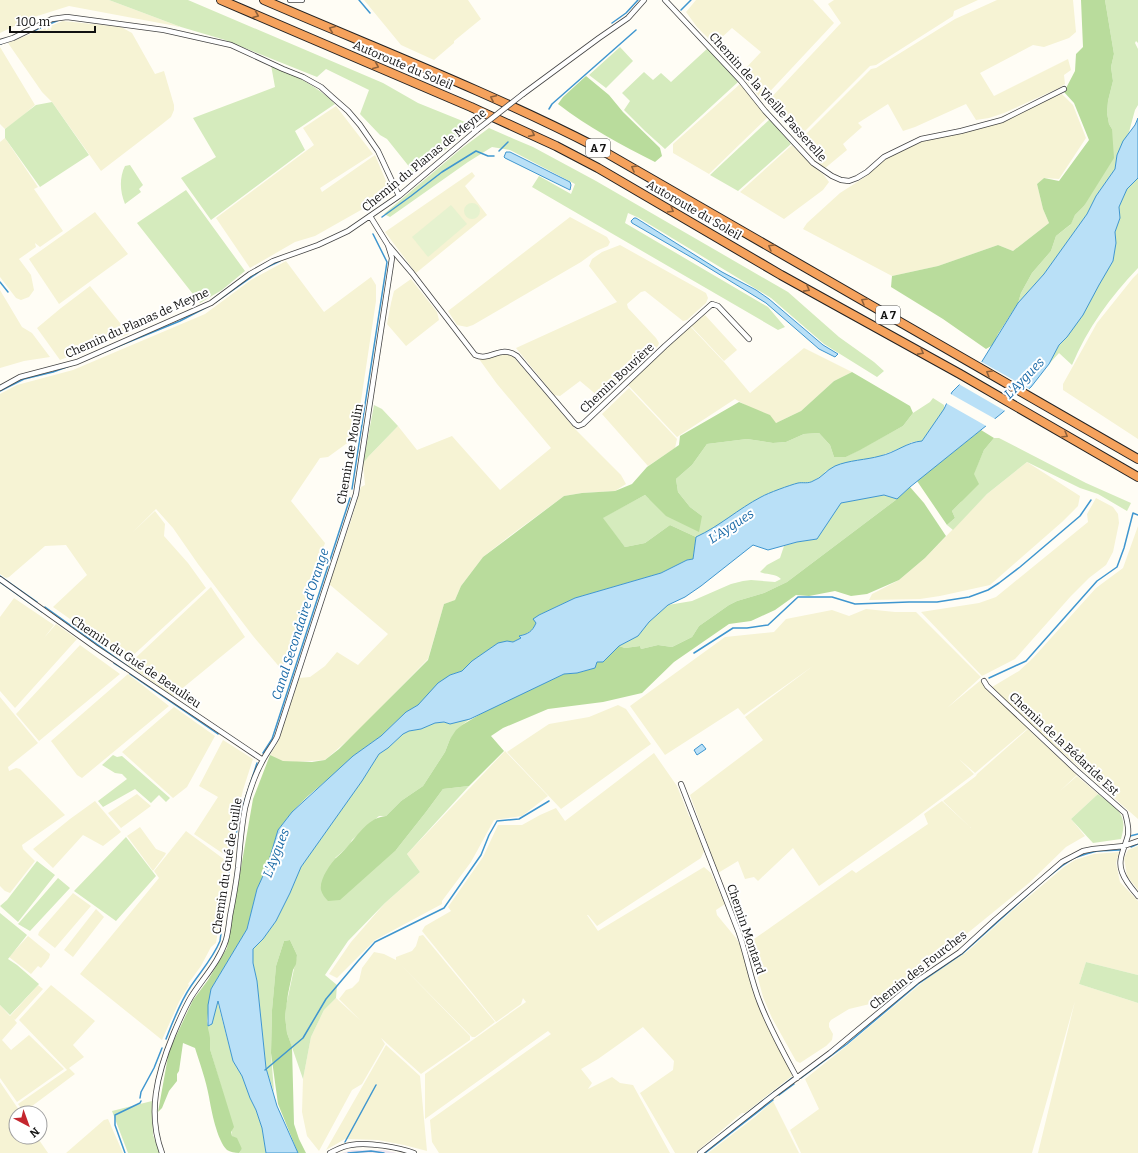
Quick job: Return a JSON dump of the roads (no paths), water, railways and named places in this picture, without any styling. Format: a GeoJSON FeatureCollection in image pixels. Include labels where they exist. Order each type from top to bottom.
{"type":"FeatureCollection","features":[{"type":"Feature","properties":{"kind":"highway","name":"Autoroute du Soleil"},"geometry":{"type":"LineString","coordinates":[[220,0],[471,107],[556,146],[638,191],[781,275],[960,374],[1138,477]]}},
{"type":"Feature","properties":{"kind":"highway","name":"Autoroute du Soleil"},"geometry":{"type":"LineString","coordinates":[[264,0],[472,88],[573,135],[679,194],[1138,459]]}},
{"type":"Feature","properties":{"kind":"street"},"geometry":{"type":"LineString","coordinates":[[290,0],[302,0]]}},
{"type":"Feature","properties":{"kind":"street","name":"Chemin du Planas de Meyne"},"geometry":{"type":"LineString","coordinates":[[0,388],[20,377],[77,362],[211,303],[261,267],[273,261],[318,245],[348,231],[399,196],[477,130],[523,94],[628,18],[644,0]]}},
{"type":"Feature","properties":{"kind":"street","name":"Chemin de la Vieille Passerelle"},"geometry":{"type":"LineString","coordinates":[[665,0],[741,81],[765,111],[813,163],[832,176],[841,180],[849,181],[857,178],[867,172],[884,157],[921,139],[961,131],[1002,120],[1064,89]]}},
{"type":"Feature","properties":{"kind":"street"},"geometry":{"type":"LineString","coordinates":[[0,42],[52,19],[67,17],[164,30],[231,45],[283,70],[303,77],[321,87],[332,96],[360,125],[378,151],[399,196]]}},
{"type":"Feature","properties":{"kind":"street","name":"Chemin de Moulin"},"geometry":{"type":"LineString","coordinates":[[262,759],[273,746],[279,731],[356,494],[392,258],[388,245],[370,216]]}},
{"type":"Feature","properties":{"kind":"street","name":"Chemin Bouvière"},"geometry":{"type":"LineString","coordinates":[[388,245],[417,279],[475,355],[484,356],[507,350],[512,352],[578,426],[583,424],[665,346],[712,304],[718,306],[749,339]]}},
{"type":"Feature","properties":{"kind":"street","name":"Chemin du Gué de Beaulieu"},"geometry":{"type":"LineString","coordinates":[[0,579],[95,647],[262,759]]}},
{"type":"Feature","properties":{"kind":"street","name":"Chemin de la Bédaride Est"},"geometry":{"type":"LineString","coordinates":[[984,681],[986,686],[1076,770],[1125,813],[1128,822],[1128,834],[1120,862],[1122,873],[1126,882],[1138,896]]}},
{"type":"Feature","properties":{"kind":"street","name":"Chemin du Gué de Guille"},"geometry":{"type":"LineString","coordinates":[[162,1153],[155,1126],[154,1111],[158,1079],[168,1047],[190,998],[217,960],[226,939],[238,870],[240,836],[245,808],[254,778],[262,759]]}},
{"type":"Feature","properties":{"kind":"street","name":"Chemin Montard"},"geometry":{"type":"LineString","coordinates":[[681,784],[739,933],[760,1002],[775,1037],[797,1078]]}},
{"type":"Feature","properties":{"kind":"street","name":"Chemin des Fourches"},"geometry":{"type":"LineString","coordinates":[[700,1153],[836,1048],[917,981],[960,952],[1000,915],[1062,862],[1074,855],[1093,849],[1124,846],[1138,841]]}},
{"type":"Feature","properties":{"kind":"street"},"geometry":{"type":"LineString","coordinates":[[330,1153],[350,1145],[360,1144],[392,1148],[414,1153]]}},
{"type":"Feature","properties":{"kind":"water","name":"L'Aygues"},"geometry":{"type":"Polygon","coordinates":[[[1138,118],[1138,178],[1127,189],[1119,207],[1120,218],[1115,232],[1116,243],[1113,261],[1083,315],[1067,337],[1059,345],[1049,364],[1031,387],[1002,413],[897,499],[884,495],[841,503],[817,539],[797,542],[768,550],[753,545],[701,586],[685,597],[668,605],[649,622],[638,636],[619,646],[603,662],[597,662],[595,668],[577,673],[564,674],[470,719],[450,724],[444,722],[435,723],[421,729],[409,731],[403,734],[379,754],[362,781],[301,867],[276,921],[263,939],[253,949],[253,963],[257,981],[266,1068],[277,1106],[298,1153],[266,1153],[262,1128],[256,1110],[242,1076],[233,1061],[218,1001],[212,1024],[208,1026],[208,1005],[211,989],[247,929],[257,889],[267,867],[278,830],[292,812],[353,756],[381,736],[406,712],[418,705],[438,683],[450,675],[462,671],[472,661],[498,643],[507,641],[513,642],[521,638],[519,636],[533,629],[536,623],[533,619],[539,615],[575,598],[661,573],[687,560],[693,559],[696,537],[713,528],[764,495],[794,484],[811,482],[840,464],[885,455],[911,443],[922,441],[944,409],[952,392],[981,363],[1018,303],[1044,274],[1087,214],[1096,196],[1115,169],[1117,155],[1123,141],[1135,125],[1138,118]]]}},
{"type":"Feature","properties":{"kind":"water"},"geometry":{"type":"Polygon","coordinates":[[[506,152],[510,152],[570,182],[570,190],[505,158],[506,152]]]}},
{"type":"Feature","properties":{"kind":"water"},"geometry":{"type":"Polygon","coordinates":[[[634,218],[722,272],[756,290],[769,299],[823,345],[838,354],[835,357],[819,349],[766,303],[632,223],[631,221],[634,218]]]}},
{"type":"Feature","properties":{"kind":"water"},"geometry":{"type":"Polygon","coordinates":[[[702,744],[706,749],[697,755],[694,750],[702,744]]]}},
{"type":"Feature","properties":{"kind":"waterway"},"geometry":{"type":"LineString","coordinates":[[359,0],[370,13]]}},
{"type":"Feature","properties":{"kind":"waterway"},"geometry":{"type":"LineString","coordinates":[[612,23],[626,13],[638,0]]}},
{"type":"Feature","properties":{"kind":"waterway"},"geometry":{"type":"LineString","coordinates":[[681,10],[691,0]]}},
{"type":"Feature","properties":{"kind":"waterway"},"geometry":{"type":"LineString","coordinates":[[31,32],[59,20]]}},
{"type":"Feature","properties":{"kind":"waterway"},"geometry":{"type":"LineString","coordinates":[[549,109],[552,104],[636,30]]}},
{"type":"Feature","properties":{"kind":"waterway","name":"Canal Secondaire d'Orange"},"geometry":{"type":"LineString","coordinates":[[499,151],[508,142]]}},
{"type":"Feature","properties":{"kind":"waterway","name":"Canal Secondaire d'Orange"},"geometry":{"type":"LineString","coordinates":[[382,217],[442,172],[476,151],[488,156],[494,156]]}},
{"type":"Feature","properties":{"kind":"waterway","name":"Canal Secondaire d'Orange"},"geometry":{"type":"LineString","coordinates":[[352,489],[387,262],[373,234]]}},
{"type":"Feature","properties":{"kind":"waterway"},"geometry":{"type":"LineString","coordinates":[[216,302],[263,269],[280,261]]}},
{"type":"Feature","properties":{"kind":"waterway"},"geometry":{"type":"LineString","coordinates":[[0,282],[8,292]]}},
{"type":"Feature","properties":{"kind":"waterway"},"geometry":{"type":"LineString","coordinates":[[97,355],[180,321],[209,306]]}},
{"type":"Feature","properties":{"kind":"waterway"},"geometry":{"type":"LineString","coordinates":[[0,391],[24,379],[53,372],[75,364]]}},
{"type":"Feature","properties":{"kind":"waterway","name":"Canal Secondaire d'Orange"},"geometry":{"type":"LineString","coordinates":[[263,753],[272,739],[350,498]]}},
{"type":"Feature","properties":{"kind":"waterway"},"geometry":{"type":"LineString","coordinates":[[694,653],[733,628],[768,625],[798,597],[832,597],[855,604],[937,602],[969,597],[988,590],[1020,567],[1080,516],[1091,500]]}},
{"type":"Feature","properties":{"kind":"waterway"},"geometry":{"type":"LineString","coordinates":[[989,678],[1026,661],[1097,581],[1117,567],[1124,548],[1133,513],[1138,515]]}},
{"type":"Feature","properties":{"kind":"waterway"},"geometry":{"type":"LineString","coordinates":[[0,576],[37,602]]}},
{"type":"Feature","properties":{"kind":"waterway"},"geometry":{"type":"LineString","coordinates":[[0,582],[42,612]]}},
{"type":"Feature","properties":{"kind":"waterway"},"geometry":{"type":"LineString","coordinates":[[45,607],[133,670]]}},
{"type":"Feature","properties":{"kind":"waterway"},"geometry":{"type":"LineString","coordinates":[[114,663],[125,670]]}},
{"type":"Feature","properties":{"kind":"waterway"},"geometry":{"type":"LineString","coordinates":[[130,674],[218,734]]}},
{"type":"Feature","properties":{"kind":"waterway","name":"Canal Secondaire d'Orange"},"geometry":{"type":"LineString","coordinates":[[166,1039],[183,998],[210,959],[220,941],[230,864],[240,815],[257,763]]}},
{"type":"Feature","properties":{"kind":"waterway"},"geometry":{"type":"LineString","coordinates":[[265,1070],[303,1038],[326,999],[375,942],[444,908],[481,855],[489,835],[497,821],[519,819],[549,801]]}},
{"type":"Feature","properties":{"kind":"waterway"},"geometry":{"type":"LineString","coordinates":[[1130,836],[1138,834]]}},
{"type":"Feature","properties":{"kind":"waterway"},"geometry":{"type":"LineString","coordinates":[[1131,847],[1138,844]]}},
{"type":"Feature","properties":{"kind":"waterway"},"geometry":{"type":"LineString","coordinates":[[801,1078],[847,1044],[918,984],[962,954],[1043,881],[1062,866],[1074,858],[1086,854],[1097,851],[1120,850]]}},
{"type":"Feature","properties":{"kind":"waterway","name":"Canal Secondaire d'Orange"},"geometry":{"type":"LineString","coordinates":[[140,1098],[141,1092],[154,1068],[162,1048]]}},
{"type":"Feature","properties":{"kind":"waterway"},"geometry":{"type":"LineString","coordinates":[[727,1129],[792,1078]]}},
{"type":"Feature","properties":{"kind":"waterway"},"geometry":{"type":"LineString","coordinates":[[779,1095],[794,1084]]}},
{"type":"Feature","properties":{"kind":"waterway"},"geometry":{"type":"LineString","coordinates":[[345,1142],[376,1085]]}},
{"type":"Feature","properties":{"kind":"waterway"},"geometry":{"type":"LineString","coordinates":[[705,1153],[773,1100]]}},
{"type":"Feature","properties":{"kind":"waterway","name":"Canal Secondaire d'Orange"},"geometry":{"type":"LineString","coordinates":[[125,1153],[115,1125],[115,1115],[140,1103],[141,1101]]}},
{"type":"Feature","properties":{"kind":"waterway"},"geometry":{"type":"LineString","coordinates":[[348,1153],[371,1151],[384,1153]]}}]}
